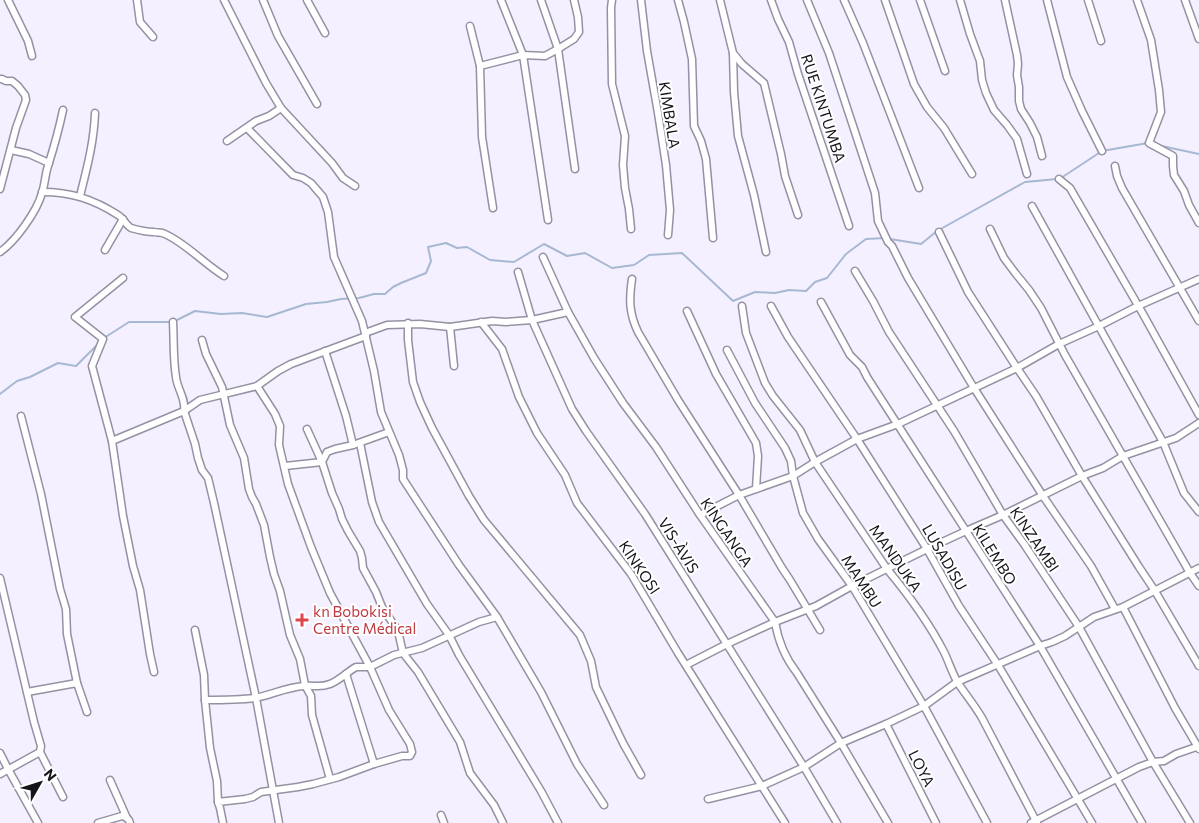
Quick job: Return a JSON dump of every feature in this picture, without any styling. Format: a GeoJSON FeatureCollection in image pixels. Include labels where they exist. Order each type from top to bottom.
{"type":"FeatureCollection","features":[{"type":"Feature","properties":{"kind":"street"},"geometry":{"type":"LineString","coordinates":[[8,0],[28,42],[32,56]]}},
{"type":"Feature","properties":{"kind":"street"},"geometry":{"type":"LineString","coordinates":[[137,0],[140,22],[153,38]]}},
{"type":"Feature","properties":{"kind":"street"},"geometry":{"type":"LineString","coordinates":[[224,0],[266,83],[281,108],[343,178],[355,186]]}},
{"type":"Feature","properties":{"kind":"street"},"geometry":{"type":"LineString","coordinates":[[263,0],[278,36],[317,104]]}},
{"type":"Feature","properties":{"kind":"street"},"geometry":{"type":"LineString","coordinates":[[307,0],[326,32]]}},
{"type":"Feature","properties":{"kind":"street"},"geometry":{"type":"LineString","coordinates":[[501,0],[523,55],[548,220]]}},
{"type":"Feature","properties":{"kind":"street"},"geometry":{"type":"LineString","coordinates":[[541,0],[558,49],[576,169]]}},
{"type":"Feature","properties":{"kind":"street"},"geometry":{"type":"LineString","coordinates":[[480,66],[523,55],[545,56],[574,39],[579,32],[574,0]]}},
{"type":"Feature","properties":{"kind":"street"},"geometry":{"type":"LineString","coordinates":[[612,0],[610,8],[612,84],[625,136],[623,165],[631,230]]}},
{"type":"Feature","properties":{"kind":"street","name":"KIMBALA"},"geometry":{"type":"LineString","coordinates":[[641,0],[647,51],[666,165],[670,210],[668,235]]}},
{"type":"Feature","properties":{"kind":"street"},"geometry":{"type":"LineString","coordinates":[[678,0],[692,60],[694,126],[706,159],[713,238]]}},
{"type":"Feature","properties":{"kind":"street"},"geometry":{"type":"LineString","coordinates":[[720,0],[732,54],[738,136],[754,195],[766,252]]}},
{"type":"Feature","properties":{"kind":"street","name":"RUE KINTUMBA"},"geometry":{"type":"LineString","coordinates":[[771,0],[789,42],[849,226]]}},
{"type":"Feature","properties":{"kind":"street"},"geometry":{"type":"LineString","coordinates":[[807,0],[832,63],[875,193],[878,221],[884,235],[974,388],[1043,496],[1091,566],[1114,609]]}},
{"type":"Feature","properties":{"kind":"street"},"geometry":{"type":"LineString","coordinates":[[844,0],[919,188]]}},
{"type":"Feature","properties":{"kind":"street"},"geometry":{"type":"LineString","coordinates":[[885,0],[914,84],[927,107],[944,128],[972,174]]}},
{"type":"Feature","properties":{"kind":"street"},"geometry":{"type":"LineString","coordinates":[[920,0],[945,71]]}},
{"type":"Feature","properties":{"kind":"street"},"geometry":{"type":"LineString","coordinates":[[960,0],[980,61],[982,80],[986,93],[994,110],[1017,139],[1027,174]]}},
{"type":"Feature","properties":{"kind":"street"},"geometry":{"type":"LineString","coordinates":[[1005,0],[1018,64],[1019,101],[1037,137],[1042,156]]}},
{"type":"Feature","properties":{"kind":"street"},"geometry":{"type":"LineString","coordinates":[[1047,0],[1067,76],[1102,151]]}},
{"type":"Feature","properties":{"kind":"street"},"geometry":{"type":"LineString","coordinates":[[1088,0],[1101,42]]}},
{"type":"Feature","properties":{"kind":"street"},"geometry":{"type":"LineString","coordinates":[[1137,0],[1151,40],[1161,112],[1149,143],[1173,156],[1174,175],[1199,223]]}},
{"type":"Feature","properties":{"kind":"street"},"geometry":{"type":"LineString","coordinates":[[1185,0],[1196,18],[1199,39]]}},
{"type":"Feature","properties":{"kind":"street"},"geometry":{"type":"LineString","coordinates":[[470,26],[480,66],[482,137],[493,208]]}},
{"type":"Feature","properties":{"kind":"street"},"geometry":{"type":"LineString","coordinates":[[732,54],[764,83],[785,176],[798,215]]}},
{"type":"Feature","properties":{"kind":"street"},"geometry":{"type":"LineString","coordinates":[[0,79],[12,81],[25,95],[26,100],[0,189]]}},
{"type":"Feature","properties":{"kind":"street"},"geometry":{"type":"LineString","coordinates":[[227,140],[256,121],[270,116],[281,108]]}},
{"type":"Feature","properties":{"kind":"street"},"geometry":{"type":"LineString","coordinates":[[0,252],[13,241],[38,204],[63,110]]}},
{"type":"Feature","properties":{"kind":"street"},"geometry":{"type":"LineString","coordinates":[[80,196],[90,155],[94,130],[94,113]]}},
{"type":"Feature","properties":{"kind":"street"},"geometry":{"type":"LineString","coordinates":[[247,128],[292,175],[303,178],[311,183],[323,197],[328,212],[334,257],[362,322],[374,371],[381,412],[399,455],[405,482],[459,565],[497,617],[541,692],[577,764],[604,805]]}},
{"type":"Feature","properties":{"kind":"street"},"geometry":{"type":"LineString","coordinates":[[10,150],[29,154],[49,163]]}},
{"type":"Feature","properties":{"kind":"street"},"geometry":{"type":"LineString","coordinates":[[1115,166],[1122,188],[1199,321]]}},
{"type":"Feature","properties":{"kind":"street"},"geometry":{"type":"LineString","coordinates":[[1059,179],[1070,188],[1199,415]]}},
{"type":"Feature","properties":{"kind":"street"},"geometry":{"type":"LineString","coordinates":[[42,192],[58,192],[80,196],[97,203],[123,219],[132,228],[162,233],[172,238],[224,276]]}},
{"type":"Feature","properties":{"kind":"street"},"geometry":{"type":"LineString","coordinates":[[1032,206],[1163,442],[1184,493],[1199,512]]}},
{"type":"Feature","properties":{"kind":"street"},"geometry":{"type":"LineString","coordinates":[[105,250],[123,219]]}},
{"type":"Feature","properties":{"kind":"street"},"geometry":{"type":"LineString","coordinates":[[990,229],[1004,258],[1041,308],[1059,344],[1190,574],[1199,586]]}},
{"type":"Feature","properties":{"kind":"street"},"geometry":{"type":"LineString","coordinates":[[939,232],[968,292],[1036,396],[1082,476],[1156,591],[1199,666]]}},
{"type":"Feature","properties":{"kind":"street","name":"KINGANGA"},"geometry":{"type":"LineString","coordinates":[[543,257],[568,312],[594,358],[775,622],[778,636],[791,666],[841,743],[888,823]]}},
{"type":"Feature","properties":{"kind":"street","name":"KINZAMBI"},"geometry":{"type":"LineString","coordinates":[[855,271],[890,332],[954,431],[1003,516],[1038,565],[1078,627],[1153,762],[1190,823]]}},
{"type":"Feature","properties":{"kind":"street","name":"VIS-ÀVIS"},"geometry":{"type":"LineString","coordinates":[[518,272],[532,320],[572,409],[645,514],[804,767],[837,823]]}},
{"type":"Feature","properties":{"kind":"street"},"geometry":{"type":"LineString","coordinates":[[123,278],[75,317],[103,339],[92,366],[112,441],[123,516],[140,590],[154,672]]}},
{"type":"Feature","properties":{"kind":"street"},"geometry":{"type":"LineString","coordinates":[[632,279],[629,303],[634,324],[678,400],[739,495],[820,630]]}},
{"type":"Feature","properties":{"kind":"street"},"geometry":{"type":"LineString","coordinates":[[700,515],[739,495],[793,476],[857,439],[898,424],[1017,368],[1059,344],[1199,279]]}},
{"type":"Feature","properties":{"kind":"street","name":"KILEMBO"},"geometry":{"type":"LineString","coordinates":[[821,302],[850,355],[862,366],[1040,646],[1142,823]]}},
{"type":"Feature","properties":{"kind":"street","name":"MANDUKA"},"geometry":{"type":"LineString","coordinates":[[742,306],[746,333],[765,383],[800,430],[815,462],[887,569],[900,584],[943,651],[957,682],[982,718],[1035,822]]}},
{"type":"Feature","properties":{"kind":"street","name":"LUSADISU"},"geometry":{"type":"LineString","coordinates":[[770,306],[788,337],[857,439],[927,549],[959,606],[998,664],[1092,823]]}},
{"type":"Feature","properties":{"kind":"street"},"geometry":{"type":"LineString","coordinates":[[687,311],[716,374],[756,443],[758,456],[756,489]]}},
{"type":"Feature","properties":{"kind":"street"},"geometry":{"type":"LineString","coordinates":[[112,441],[184,411],[200,400],[257,386],[291,364],[387,325],[431,324],[450,327],[481,322],[532,320],[568,312]]}},
{"type":"Feature","properties":{"kind":"street"},"geometry":{"type":"LineString","coordinates":[[173,322],[176,379],[185,405],[184,411],[198,458],[209,481],[256,698],[279,823]]}},
{"type":"Feature","properties":{"kind":"street","name":"KINKOSI"},"geometry":{"type":"LineString","coordinates":[[481,322],[502,349],[519,397],[537,433],[565,475],[581,510],[597,528],[631,574],[785,823]]}},
{"type":"Feature","properties":{"kind":"street"},"geometry":{"type":"LineString","coordinates":[[408,324],[413,382],[432,428],[484,520],[580,635],[591,661],[596,687],[641,775]]}},
{"type":"Feature","properties":{"kind":"street"},"geometry":{"type":"LineString","coordinates":[[450,327],[454,366]]}},
{"type":"Feature","properties":{"kind":"street"},"geometry":{"type":"LineString","coordinates":[[202,340],[206,354],[224,394],[230,425],[244,458],[249,489],[264,526],[290,635],[300,659],[305,685],[311,696],[312,714],[330,779]]}},
{"type":"Feature","properties":{"kind":"street","name":"MAMBU"},"geometry":{"type":"LineString","coordinates":[[727,350],[755,403],[786,448],[791,461],[803,513],[818,539],[852,586],[924,706],[987,823]]}},
{"type":"Feature","properties":{"kind":"street"},"geometry":{"type":"LineString","coordinates":[[325,351],[356,444],[379,522],[427,604],[449,635],[558,823]]}},
{"type":"Feature","properties":{"kind":"street"},"geometry":{"type":"LineString","coordinates":[[218,802],[245,799],[253,797],[260,792],[298,787],[330,779],[374,764],[402,756],[410,756],[412,752],[410,744],[389,710],[370,668],[330,593],[288,484],[279,445],[280,426],[275,414],[257,386]]}},
{"type":"Feature","properties":{"kind":"street"},"geometry":{"type":"LineString","coordinates":[[20,416],[41,494],[60,589],[66,609],[67,634],[77,683],[87,712]]}},
{"type":"Feature","properties":{"kind":"street"},"geometry":{"type":"LineString","coordinates":[[686,665],[775,622],[809,610],[852,586],[927,549],[966,530],[1003,516],[1082,476],[1103,468],[1123,456],[1176,438],[1199,423]]}},
{"type":"Feature","properties":{"kind":"street"},"geometry":{"type":"LineString","coordinates":[[307,429],[322,462],[342,519],[360,550],[363,568],[382,607],[398,631],[403,653],[418,672],[460,742],[470,773],[494,805],[503,823]]}},
{"type":"Feature","properties":{"kind":"street"},"geometry":{"type":"LineString","coordinates":[[322,462],[327,452],[389,432]]}},
{"type":"Feature","properties":{"kind":"street"},"geometry":{"type":"LineString","coordinates":[[285,466],[322,462]]}},
{"type":"Feature","properties":{"kind":"street"},"geometry":{"type":"LineString","coordinates":[[708,799],[762,786],[804,767],[841,743],[924,706],[957,682],[1065,636],[1094,617],[1123,607],[1199,568]]}},
{"type":"Feature","properties":{"kind":"street"},"geometry":{"type":"LineString","coordinates":[[0,578],[41,746],[40,752],[63,797]]}},
{"type":"Feature","properties":{"kind":"street"},"geometry":{"type":"LineString","coordinates":[[1035,822],[1139,768],[1153,762],[1164,761],[1176,754],[1199,748],[1175,708],[1123,607]]}},
{"type":"Feature","properties":{"kind":"street"},"geometry":{"type":"LineString","coordinates":[[205,700],[256,698],[305,685],[318,687],[329,684],[356,667],[370,668],[394,655],[422,648],[479,622],[497,617]]}},
{"type":"Feature","properties":{"kind":"street"},"geometry":{"type":"LineString","coordinates":[[195,630],[204,675],[210,748],[223,823]]}},
{"type":"Feature","properties":{"kind":"street"},"geometry":{"type":"LineString","coordinates":[[346,674],[374,764]]}},
{"type":"Feature","properties":{"kind":"street"},"geometry":{"type":"LineString","coordinates":[[27,692],[77,683]]}},
{"type":"Feature","properties":{"kind":"street","name":"LOYA"},"geometry":{"type":"LineString","coordinates":[[886,724],[936,823]]}},
{"type":"Feature","properties":{"kind":"street"},"geometry":{"type":"LineString","coordinates":[[0,752],[38,823]]}},
{"type":"Feature","properties":{"kind":"street"},"geometry":{"type":"LineString","coordinates":[[0,774],[40,752]]}},
{"type":"Feature","properties":{"kind":"street"},"geometry":{"type":"LineString","coordinates":[[110,780],[130,823]]}},
{"type":"Feature","properties":{"kind":"street"},"geometry":{"type":"LineString","coordinates":[[441,814],[444,823]]}},
{"type":"Feature","properties":{"kind":"street"},"geometry":{"type":"LineString","coordinates":[[98,823],[126,816]]}},
{"type":"Feature","properties":{"kind":"waterway"},"geometry":{"type":"LineString","coordinates":[[1061,178],[1102,151],[1148,143]]}},
{"type":"Feature","properties":{"kind":"waterway"},"geometry":{"type":"LineString","coordinates":[[1157,145],[1199,154]]}},
{"type":"Feature","properties":{"kind":"waterway"},"geometry":{"type":"LineString","coordinates":[[890,239],[921,244],[937,231],[1025,182],[1057,179]]}},
{"type":"Feature","properties":{"kind":"waterway"},"geometry":{"type":"LineString","coordinates":[[104,338],[129,322],[173,322],[195,311],[221,314],[242,313],[267,317],[306,304],[385,294],[393,287],[426,273],[431,261],[428,247],[446,243],[457,248],[467,247],[490,260],[514,262],[544,244],[567,256],[585,253],[612,268],[634,265],[649,255],[682,253],[733,301],[755,292],[806,291],[815,282],[827,278],[846,254],[866,239],[885,238]]}},
{"type":"Feature","properties":{"kind":"waterway"},"geometry":{"type":"LineString","coordinates":[[0,394],[17,381],[30,377],[58,363],[76,366],[99,343]]}},
{"type":"Feature","properties":{"kind":"place","name":"kn Bobokisi Centre Médical"},"geometry":{"type":"Point","coordinates":[302,620]}}]}
